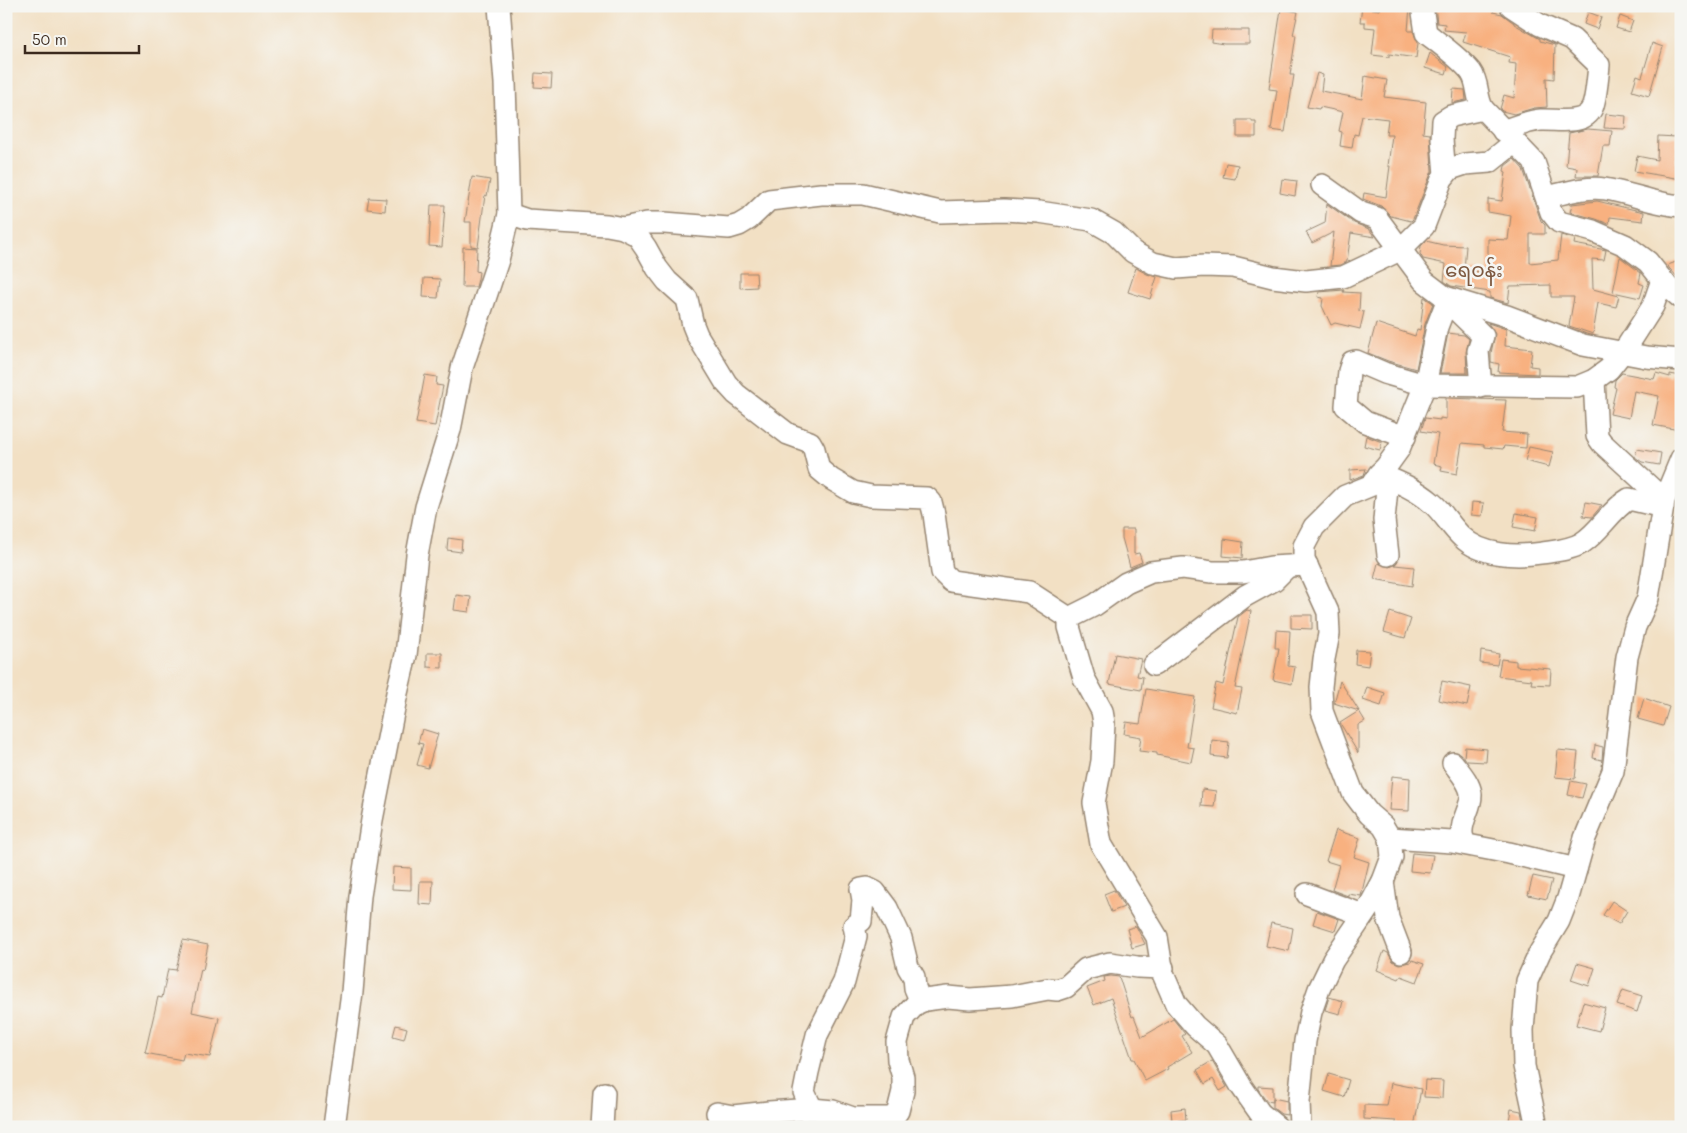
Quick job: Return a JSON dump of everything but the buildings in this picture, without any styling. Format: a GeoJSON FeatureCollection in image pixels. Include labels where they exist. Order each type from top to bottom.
{"type":"FeatureCollection","features":[{"type":"Feature","properties":{"kind":"street"},"geometry":{"type":"LineString","coordinates":[[334,1127],[337,1116],[352,992],[362,887],[372,820],[406,655],[417,555],[424,516],[450,430],[462,368],[498,260],[509,214],[505,83],[499,6]]}},
{"type":"Feature","properties":{"kind":"street"},"geometry":{"type":"LineString","coordinates":[[1422,6],[1426,33],[1471,72],[1479,103],[1534,162],[1551,212],[1559,222],[1593,231],[1625,245],[1648,262],[1668,287],[1681,298]]}},
{"type":"Feature","properties":{"kind":"street"},"geometry":{"type":"LineString","coordinates":[[624,228],[647,223],[729,228],[749,219],[769,200],[793,196],[863,194],[940,212],[1004,210],[1039,212],[1091,220],[1114,233],[1133,252],[1153,263],[1176,268],[1204,266],[1233,267],[1273,277],[1306,281],[1343,277],[1400,250],[1424,226],[1442,179],[1450,169],[1464,164],[1490,162],[1509,137],[1524,123],[1542,120],[1563,121],[1583,117],[1592,108],[1599,65],[1572,39],[1540,25],[1511,6]]}},
{"type":"Feature","properties":{"kind":"street"},"geometry":{"type":"LineString","coordinates":[[1445,175],[1442,140],[1444,121],[1451,116],[1484,109]]}},
{"type":"Feature","properties":{"kind":"street"},"geometry":{"type":"LineString","coordinates":[[1322,185],[1361,213],[1377,218],[1424,280],[1446,299],[1482,336],[1478,351],[1481,387]]}},
{"type":"Feature","properties":{"kind":"street"},"geometry":{"type":"LineString","coordinates":[[1547,197],[1604,188],[1663,204],[1681,206]]}},
{"type":"Feature","properties":{"kind":"street"},"geometry":{"type":"LineString","coordinates":[[509,214],[527,220],[607,225],[624,228],[637,235],[666,280],[687,299],[697,335],[726,383],[747,404],[788,434],[810,442],[814,449],[819,469],[831,479],[853,492],[871,496],[927,498],[931,502],[934,514],[942,572],[951,582],[1028,592],[1069,618]]}},
{"type":"Feature","properties":{"kind":"street"},"geometry":{"type":"LineString","coordinates":[[1405,437],[1365,422],[1346,406],[1349,371],[1352,362],[1356,361],[1384,373],[1425,385],[1577,388],[1594,380],[1609,369],[1653,306],[1662,280]]}},
{"type":"Feature","properties":{"kind":"street"},"geometry":{"type":"LineString","coordinates":[[1446,299],[1507,316],[1583,345],[1646,357],[1681,360]]}},
{"type":"Feature","properties":{"kind":"street"},"geometry":{"type":"LineString","coordinates":[[1388,555],[1384,520],[1384,476],[1405,437],[1425,385],[1437,327],[1446,299]]}},
{"type":"Feature","properties":{"kind":"street"},"geometry":{"type":"LineString","coordinates":[[1594,380],[1597,436],[1663,504]]}},
{"type":"Feature","properties":{"kind":"street"},"geometry":{"type":"LineString","coordinates":[[1537,1127],[1524,1066],[1522,1030],[1528,980],[1540,952],[1559,921],[1585,838],[1613,771],[1627,657],[1635,627],[1648,598],[1663,504],[1681,459]]}},
{"type":"Feature","properties":{"kind":"street"},"geometry":{"type":"LineString","coordinates":[[1384,476],[1409,486],[1434,504],[1464,540],[1485,550],[1504,555],[1531,555],[1561,550],[1580,544],[1591,536],[1618,505],[1629,499],[1663,504]]}},
{"type":"Feature","properties":{"kind":"street"},"geometry":{"type":"LineString","coordinates":[[1154,665],[1245,596],[1297,566],[1304,559],[1304,546],[1314,527],[1345,496],[1372,485],[1384,476]]}},
{"type":"Feature","properties":{"kind":"street"},"geometry":{"type":"LineString","coordinates":[[1069,618],[1096,605],[1126,583],[1151,572],[1183,568],[1212,572],[1243,572],[1271,567],[1297,566]]}},
{"type":"Feature","properties":{"kind":"street"},"geometry":{"type":"LineString","coordinates":[[1297,566],[1328,612],[1329,634],[1321,687],[1322,711],[1353,793],[1369,814],[1383,826],[1390,838],[1392,857],[1383,881],[1333,960],[1311,1012],[1305,1040],[1299,1102],[1300,1127]]}},
{"type":"Feature","properties":{"kind":"street"},"geometry":{"type":"LineString","coordinates":[[1069,618],[1069,627],[1084,678],[1102,711],[1104,723],[1102,762],[1094,803],[1101,844],[1157,937],[1163,974],[1176,1004],[1195,1026],[1217,1045],[1241,1086],[1260,1113],[1277,1127]]}},
{"type":"Feature","properties":{"kind":"street"},"geometry":{"type":"LineString","coordinates":[[1453,763],[1471,793],[1462,827],[1465,844]]}},
{"type":"Feature","properties":{"kind":"street"},"geometry":{"type":"LineString","coordinates":[[1390,838],[1465,844],[1576,869]]}},
{"type":"Feature","properties":{"kind":"street"},"geometry":{"type":"LineString","coordinates":[[1383,881],[1388,918],[1401,952]]}},
{"type":"Feature","properties":{"kind":"street"},"geometry":{"type":"LineString","coordinates":[[812,1109],[804,1092],[808,1072],[818,1035],[844,982],[856,936],[854,926],[861,921],[862,890],[867,888],[875,892],[887,908],[902,938],[908,967],[914,977],[915,988],[918,995],[925,1000]]}},
{"type":"Feature","properties":{"kind":"street"},"geometry":{"type":"LineString","coordinates":[[1306,894],[1363,915]]}},
{"type":"Feature","properties":{"kind":"street"},"geometry":{"type":"LineString","coordinates":[[717,1113],[733,1116],[812,1109],[833,1111],[853,1118],[888,1122],[898,1111],[903,1091],[903,1077],[898,1060],[897,1042],[904,1017],[916,1004],[925,1000],[948,997],[970,999],[1012,996],[1048,989],[1057,990],[1066,987],[1086,968],[1110,963],[1163,968]]}},
{"type":"Feature","properties":{"kind":"street"},"geometry":{"type":"LineString","coordinates":[[602,1127],[604,1093]]}},
{"type":"Feature","properties":{"kind":"district","name":"ရေဝန်း"},"geometry":{"type":"Point","coordinates":[1474,270]}}]}
